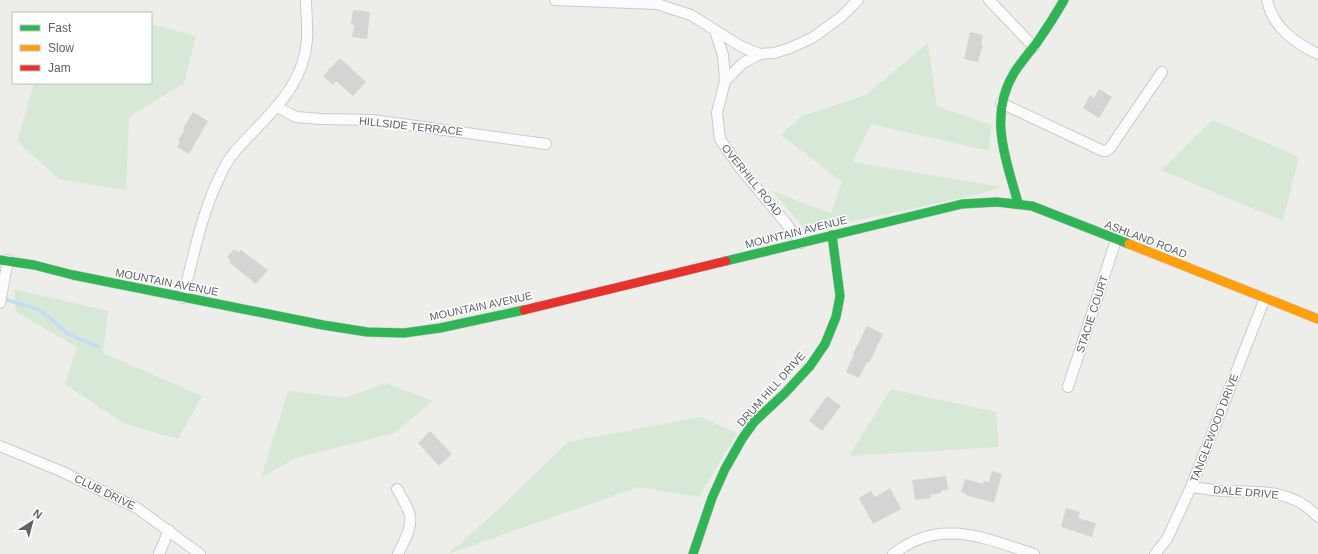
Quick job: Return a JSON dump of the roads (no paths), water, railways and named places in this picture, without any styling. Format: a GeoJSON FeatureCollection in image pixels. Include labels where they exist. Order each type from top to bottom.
{"type":"FeatureCollection","features":[{"type":"Feature","properties":{"kind":"main road"},"geometry":{"type":"LineString","coordinates":[[1018,203],[1004,152],[1000,129],[1001,103],[1008,85],[1019,65],[1034,47],[1064,0]]}},
{"type":"Feature","properties":{"kind":"main road","name":"ASHLAND ROAD"},"geometry":{"type":"LineString","coordinates":[[962,204],[1018,203],[1032,206],[1318,319]]}},
{"type":"Feature","properties":{"kind":"main road","name":"MOUNTAIN AVENUE"},"geometry":{"type":"LineString","coordinates":[[4,260],[34,265],[73,275],[183,298],[323,325],[367,332],[404,333],[475,321],[962,204]]}},
{"type":"Feature","properties":{"kind":"main road","name":"DRUM HILL DRIVE"},"geometry":{"type":"LineString","coordinates":[[693,554],[712,498],[725,469],[742,439],[754,422],[785,393],[810,366],[824,344],[836,317],[840,296],[832,235]]}},
{"type":"Feature","properties":{"kind":"street"},"geometry":{"type":"LineString","coordinates":[[183,298],[204,215],[223,169],[230,156],[286,96],[296,81],[303,65],[307,40],[306,0]]}},
{"type":"Feature","properties":{"kind":"street"},"geometry":{"type":"LineString","coordinates":[[555,0],[657,4],[691,15],[742,47],[760,54]]}},
{"type":"Feature","properties":{"kind":"street","name":"OVERHILL ROAD"},"geometry":{"type":"LineString","coordinates":[[801,243],[740,168],[720,139],[717,113],[725,81],[742,63],[760,54],[774,53],[790,48],[812,38],[841,17],[858,0]]}},
{"type":"Feature","properties":{"kind":"street"},"geometry":{"type":"LineString","coordinates":[[988,0],[1034,47]]}},
{"type":"Feature","properties":{"kind":"street"},"geometry":{"type":"LineString","coordinates":[[1267,0],[1271,12],[1285,34],[1318,54]]}},
{"type":"Feature","properties":{"kind":"street"},"geometry":{"type":"LineString","coordinates":[[715,31],[722,54],[725,81]]}},
{"type":"Feature","properties":{"kind":"street"},"geometry":{"type":"LineString","coordinates":[[1001,103],[1103,151],[1110,148],[1162,72]]}},
{"type":"Feature","properties":{"kind":"street","name":"HILLSIDE TERRACE"},"geometry":{"type":"LineString","coordinates":[[277,107],[296,117],[373,120],[546,144]]}},
{"type":"Feature","properties":{"kind":"street","name":"STACIE COURT"},"geometry":{"type":"LineString","coordinates":[[1068,387],[1116,240]]}},
{"type":"Feature","properties":{"kind":"street"},"geometry":{"type":"LineString","coordinates":[[0,304],[4,260]]}},
{"type":"Feature","properties":{"kind":"street","name":"TANGLEWOOD DRIVE"},"geometry":{"type":"LineString","coordinates":[[1155,554],[1167,539],[1191,487],[1265,298]]}},
{"type":"Feature","properties":{"kind":"street","name":"CLUB DRIVE"},"geometry":{"type":"LineString","coordinates":[[0,446],[64,472],[137,508],[200,554]]}},
{"type":"Feature","properties":{"kind":"street","name":"DALE DRIVE"},"geometry":{"type":"LineString","coordinates":[[1191,487],[1264,492],[1283,495],[1302,503],[1311,509],[1318,517]]}},
{"type":"Feature","properties":{"kind":"street"},"geometry":{"type":"LineString","coordinates":[[397,489],[409,512],[410,521],[409,530],[398,554]]}},
{"type":"Feature","properties":{"kind":"street"},"geometry":{"type":"LineString","coordinates":[[159,554],[169,530]]}},
{"type":"Feature","properties":{"kind":"street"},"geometry":{"type":"LineString","coordinates":[[893,554],[906,545],[924,537],[938,534],[962,533],[981,537],[1034,554]]}},
{"type":"Feature","properties":{"kind":"waterway"},"geometry":{"type":"LineString","coordinates":[[1,298],[37,309],[68,334],[99,347]]}}]}
